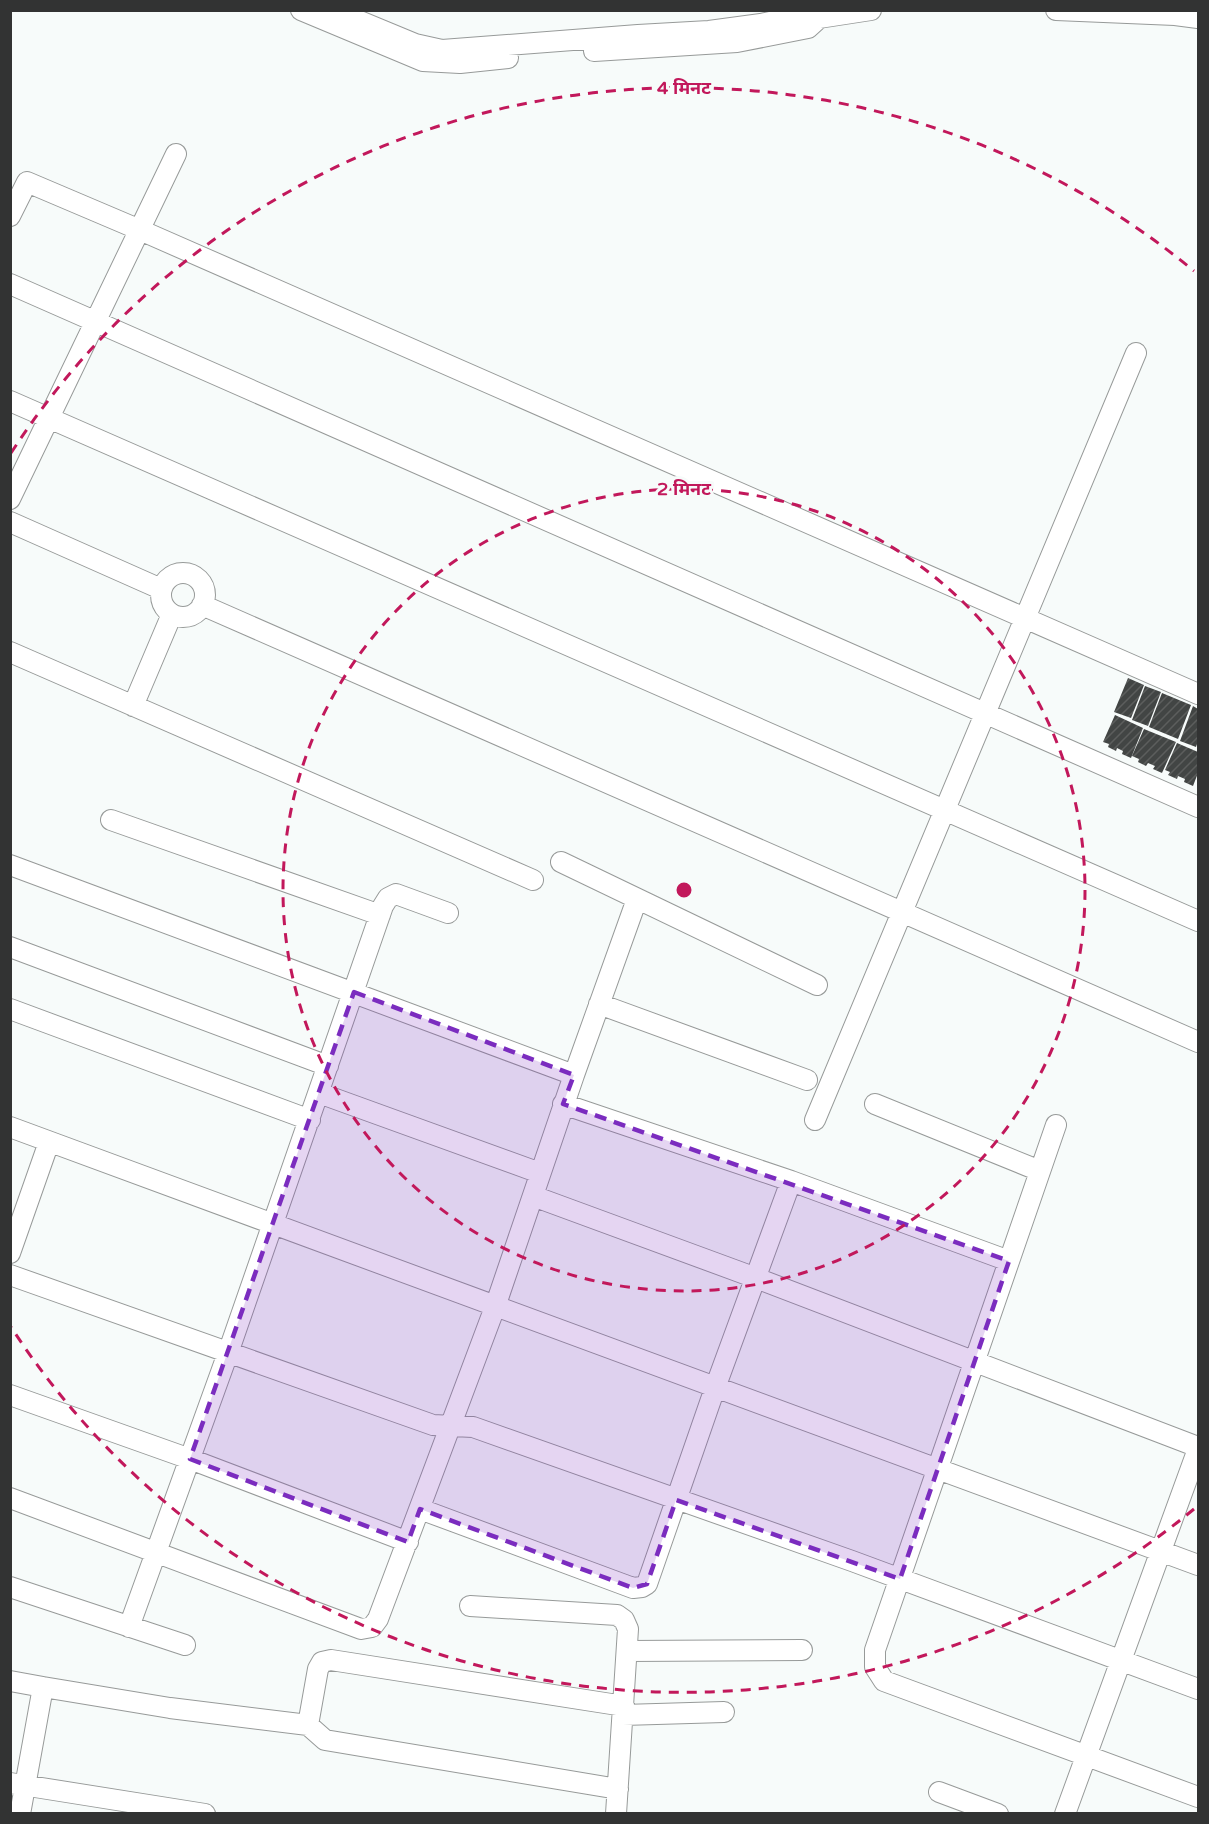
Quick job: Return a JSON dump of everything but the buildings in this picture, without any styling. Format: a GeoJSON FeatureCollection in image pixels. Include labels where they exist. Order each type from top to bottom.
{"type":"FeatureCollection","features":[{"type":"Feature","properties":{"kind":"street"},"geometry":{"type":"LineString","coordinates":[[301,10],[413,57],[438,63],[737,42],[808,28],[819,18]]}},
{"type":"Feature","properties":{"kind":"street"},"geometry":{"type":"LineString","coordinates":[[333,10],[414,44],[442,50],[709,31],[761,24],[807,14],[819,18],[871,10]]}},
{"type":"Feature","properties":{"kind":"street"},"geometry":{"type":"LineString","coordinates":[[1056,10],[1150,12],[1198,18]]}},
{"type":"Feature","properties":{"kind":"street"},"geometry":{"type":"LineString","coordinates":[[10,500],[176,154]]}},
{"type":"Feature","properties":{"kind":"street"},"geometry":{"type":"LineString","coordinates":[[10,216],[27,182],[1198,694]]}},
{"type":"Feature","properties":{"kind":"street"},"geometry":{"type":"LineString","coordinates":[[10,284],[1198,807]]}},
{"type":"Feature","properties":{"kind":"street"},"geometry":{"type":"LineString","coordinates":[[815,1120],[1136,353]]}},
{"type":"Feature","properties":{"kind":"street"},"geometry":{"type":"LineString","coordinates":[[10,400],[1198,921]]}},
{"type":"Feature","properties":{"kind":"street"},"geometry":{"type":"LineString","coordinates":[[10,522],[161,589]]}},
{"type":"Feature","properties":{"kind":"street"},"geometry":{"type":"LineString","coordinates":[[184,572],[191,574],[202,584],[205,591],[202,605],[192,615],[178,617],[162,604],[161,589],[169,576],[184,572]]}},
{"type":"Feature","properties":{"kind":"street"},"geometry":{"type":"LineString","coordinates":[[202,605],[1198,1042]]}},
{"type":"Feature","properties":{"kind":"street"},"geometry":{"type":"LineString","coordinates":[[133,706],[172,614]]}},
{"type":"Feature","properties":{"kind":"street"},"geometry":{"type":"LineString","coordinates":[[10,652],[533,880]]}},
{"type":"Feature","properties":{"kind":"street"},"geometry":{"type":"LineString","coordinates":[[111,820],[380,915]]}},
{"type":"Feature","properties":{"kind":"street"},"geometry":{"type":"LineString","coordinates":[[561,862],[817,985]]}},
{"type":"Feature","properties":{"kind":"street"},"geometry":{"type":"LineString","coordinates":[[10,865],[574,1075]]}},
{"type":"Feature","properties":{"kind":"street"},"geometry":{"type":"LineString","coordinates":[[129,1627],[273,1226],[380,915],[388,898],[396,894],[448,913]]}},
{"type":"Feature","properties":{"kind":"street"},"geometry":{"type":"LineString","coordinates":[[10,1498],[361,1629],[372,1627],[378,1619],[408,1542],[495,1307],[637,899]]}},
{"type":"Feature","properties":{"kind":"street"},"geometry":{"type":"LineString","coordinates":[[10,947],[328,1066]]}},
{"type":"Feature","properties":{"kind":"street"},"geometry":{"type":"LineString","coordinates":[[599,1004],[807,1080]]}},
{"type":"Feature","properties":{"kind":"street"},"geometry":{"type":"LineString","coordinates":[[10,1009],[310,1120]]}},
{"type":"Feature","properties":{"kind":"street"},"geometry":{"type":"LineString","coordinates":[[319,1093],[540,1173]]}},
{"type":"Feature","properties":{"kind":"street"},"geometry":{"type":"LineString","coordinates":[[564,1104],[791,1181],[1009,1261]]}},
{"type":"Feature","properties":{"kind":"street"},"geometry":{"type":"LineString","coordinates":[[875,1104],[1040,1171]]}},
{"type":"Feature","properties":{"kind":"street"},"geometry":{"type":"LineString","coordinates":[[1056,1125],[874,1650],[875,1666],[884,1681],[1198,1797]]}},
{"type":"Feature","properties":{"kind":"street"},"geometry":{"type":"LineString","coordinates":[[10,1127],[273,1226],[1198,1565]]}},
{"type":"Feature","properties":{"kind":"street"},"geometry":{"type":"LineString","coordinates":[[10,1253],[50,1142]]}},
{"type":"Feature","properties":{"kind":"street"},"geometry":{"type":"LineString","coordinates":[[420,1509],[633,1588],[647,1584],[715,1388],[791,1181]]}},
{"type":"Feature","properties":{"kind":"street"},"geometry":{"type":"LineString","coordinates":[[533,1196],[756,1278],[1198,1448],[1065,1814]]}},
{"type":"Feature","properties":{"kind":"street"},"geometry":{"type":"LineString","coordinates":[[10,1275],[433,1425],[473,1427],[900,1579],[1198,1689]]}},
{"type":"Feature","properties":{"kind":"street"},"geometry":{"type":"LineString","coordinates":[[10,1395],[190,1459],[408,1542]]}},
{"type":"Feature","properties":{"kind":"street"},"geometry":{"type":"LineString","coordinates":[[10,1587],[185,1645]]}},
{"type":"Feature","properties":{"kind":"street"},"geometry":{"type":"LineString","coordinates":[[470,1606],[616,1615],[624,1620],[628,1629],[616,1814]]}},
{"type":"Feature","properties":{"kind":"street"},"geometry":{"type":"LineString","coordinates":[[627,1651],[802,1650]]}},
{"type":"Feature","properties":{"kind":"street"},"geometry":{"type":"LineString","coordinates":[[308,1725],[318,1669],[322,1662],[331,1660],[623,1711],[724,1712]]}},
{"type":"Feature","properties":{"kind":"street"},"geometry":{"type":"LineString","coordinates":[[10,1681],[170,1708],[308,1725],[325,1740],[618,1789]]}},
{"type":"Feature","properties":{"kind":"street"},"geometry":{"type":"LineString","coordinates":[[20,1814],[18,1784],[43,1687]]}},
{"type":"Feature","properties":{"kind":"street"},"geometry":{"type":"LineString","coordinates":[[18,1784],[205,1814]]}},
{"type":"Feature","properties":{"kind":"street"},"geometry":{"type":"LineString","coordinates":[[939,1792],[998,1814]]}},
{"type":"Feature","properties":{"kind":"highlighted area"},"geometry":{"type":"Polygon","coordinates":[[[354,992],[574,1075],[563,1104],[1009,1261],[900,1579],[676,1500],[647,1584],[633,1588],[420,1509],[408,1542],[190,1459],[354,992]]]}}]}
